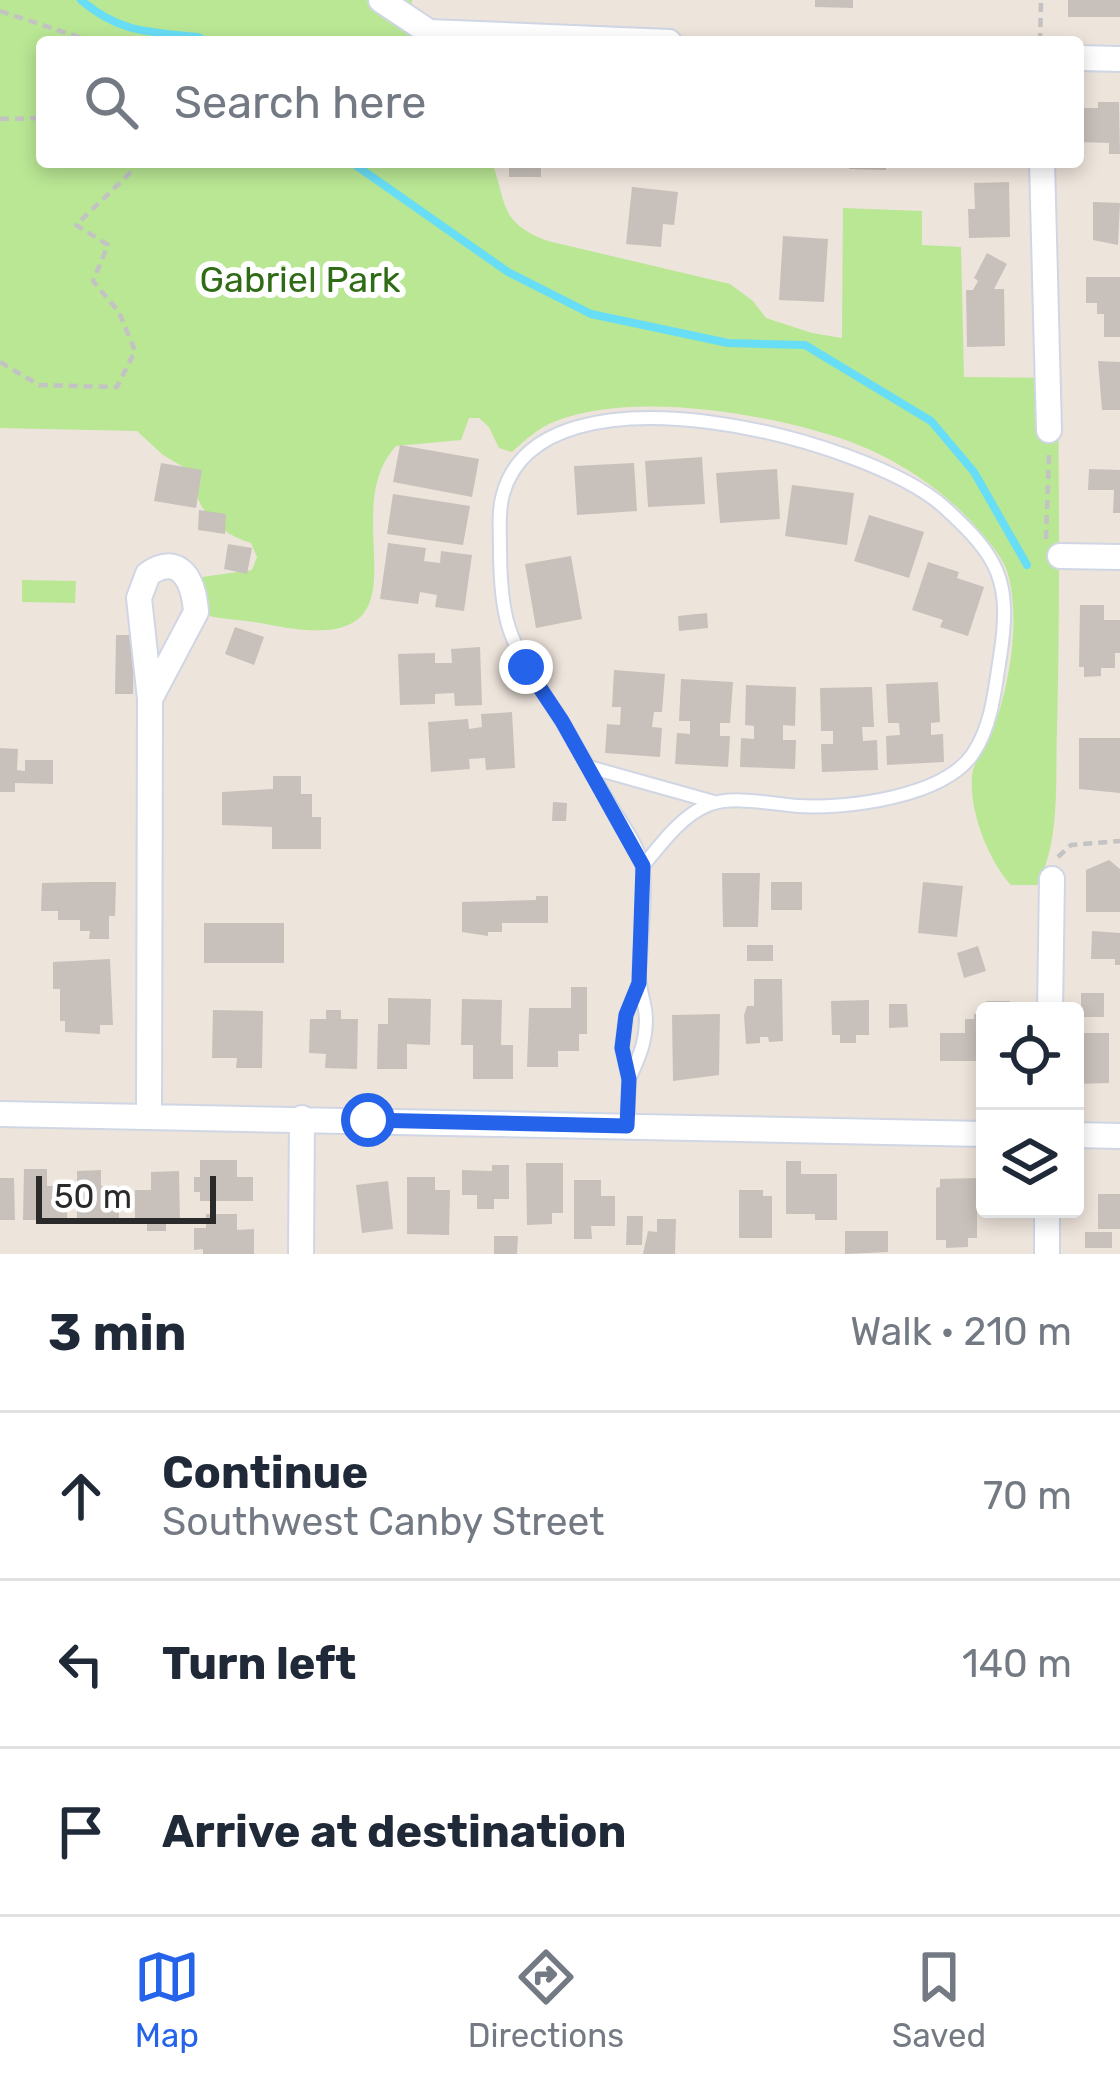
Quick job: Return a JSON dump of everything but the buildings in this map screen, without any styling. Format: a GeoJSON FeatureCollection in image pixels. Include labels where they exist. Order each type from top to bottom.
{"type":"FeatureCollection","features":[{"type":"Feature","properties":{"kind":"street"},"geometry":{"type":"LineString","coordinates":[[381,0],[429,32],[525,36]]}},
{"type":"Feature","properties":{"kind":"street"},"geometry":{"type":"LineString","coordinates":[[1084,58],[1120,58]]}},
{"type":"Feature","properties":{"kind":"street"},"geometry":{"type":"LineString","coordinates":[[1042,168],[1049,430]]}},
{"type":"Feature","properties":{"kind":"street"},"geometry":{"type":"LineString","coordinates":[[1060,556],[1120,557]]}},
{"type":"Feature","properties":{"kind":"street"},"geometry":{"type":"LineString","coordinates":[[149,1116],[150,699],[139,598],[148,574],[169,564],[187,575],[196,613],[150,699]]}},
{"type":"Feature","properties":{"kind":"street"},"geometry":{"type":"LineString","coordinates":[[1050,1002],[1052,879]]}},
{"type":"Feature","properties":{"kind":"street"},"geometry":{"type":"LineString","coordinates":[[0,1114],[976,1134]]}},
{"type":"Feature","properties":{"kind":"street"},"geometry":{"type":"LineString","coordinates":[[301,1254],[302,1118]]}},
{"type":"Feature","properties":{"kind":"street"},"geometry":{"type":"LineString","coordinates":[[1084,1135],[1120,1136]]}},
{"type":"Feature","properties":{"kind":"street"},"geometry":{"type":"LineString","coordinates":[[1047,1218],[1047,1254]]}},
{"type":"Feature","properties":{"kind":"lane"},"geometry":{"type":"LineString","coordinates":[[588,767],[715,802],[807,806],[873,801],[939,782],[971,758],[981,740],[1004,635],[1000,572],[980,540],[931,496],[898,475],[844,454],[741,425],[695,419],[592,423],[569,429],[533,449],[509,478],[500,512],[500,573],[508,625],[526,667],[643,866],[639,983],[646,1014],[644,1048],[629,1079]]}},
{"type":"Feature","properties":{"kind":"lane"},"geometry":{"type":"LineString","coordinates":[[643,866],[695,811],[715,802]]}},
{"type":"Feature","properties":{"kind":"lane"},"geometry":{"type":"LineString","coordinates":[[627,1126],[629,1079],[622,1048],[626,1015],[639,983]]}},
{"type":"Feature","properties":{"kind":"path"},"geometry":{"type":"LineString","coordinates":[[1040,36],[1041,0]]}},
{"type":"Feature","properties":{"kind":"path"},"geometry":{"type":"LineString","coordinates":[[0,11],[76,36]]}},
{"type":"Feature","properties":{"kind":"path"},"geometry":{"type":"LineString","coordinates":[[0,119],[36,118]]}},
{"type":"Feature","properties":{"kind":"path"},"geometry":{"type":"LineString","coordinates":[[0,362],[39,385],[117,387],[135,351],[119,312],[93,281],[108,245],[76,225],[131,172],[128,168]]}},
{"type":"Feature","properties":{"kind":"path"},"geometry":{"type":"LineString","coordinates":[[1049,430],[1046,539],[1052,552],[1060,556]]}},
{"type":"Feature","properties":{"kind":"path"},"geometry":{"type":"LineString","coordinates":[[1052,879],[1058,857],[1071,845],[1120,842]]}},
{"type":"Feature","properties":{"kind":"green space","name":"Gabriel Park"},"geometry":{"type":"Polygon","coordinates":[[[0,0],[412,0],[411,36],[36,36],[36,168],[494,168],[507,210],[532,234],[730,284],[766,318],[842,338],[843,208],[922,211],[922,245],[961,247],[964,377],[1058,378],[1056,789],[1045,868],[1037,885],[1011,885],[982,834],[972,789],[973,771],[991,735],[1008,677],[1013,613],[1006,568],[965,515],[904,467],[869,449],[744,415],[624,407],[556,421],[512,452],[499,448],[479,418],[469,418],[461,440],[396,446],[379,476],[373,510],[374,576],[369,603],[353,622],[321,630],[193,612],[185,587],[202,577],[252,570],[257,557],[251,543],[210,518],[197,497],[192,472],[163,455],[137,431],[0,428],[0,0]]]}},
{"type":"Feature","properties":{"kind":"green space"},"geometry":{"type":"Polygon","coordinates":[[[22,580],[76,581],[75,603],[22,602],[22,580]]]}},
{"type":"Feature","properties":{"kind":"waterway"},"geometry":{"type":"LineString","coordinates":[[81,0],[122,25],[188,36]]}},
{"type":"Feature","properties":{"kind":"waterway"},"geometry":{"type":"LineString","coordinates":[[360,168],[508,272],[591,314],[728,343],[805,345],[931,421],[974,472],[1027,565]]}},
{"type":"Feature","properties":{"kind":"route"},"geometry":{"type":"LineString","coordinates":[[368,1120],[627,1126],[629,1079],[622,1048],[626,1015],[639,983],[643,866],[562,721],[526,667]]}}]}
